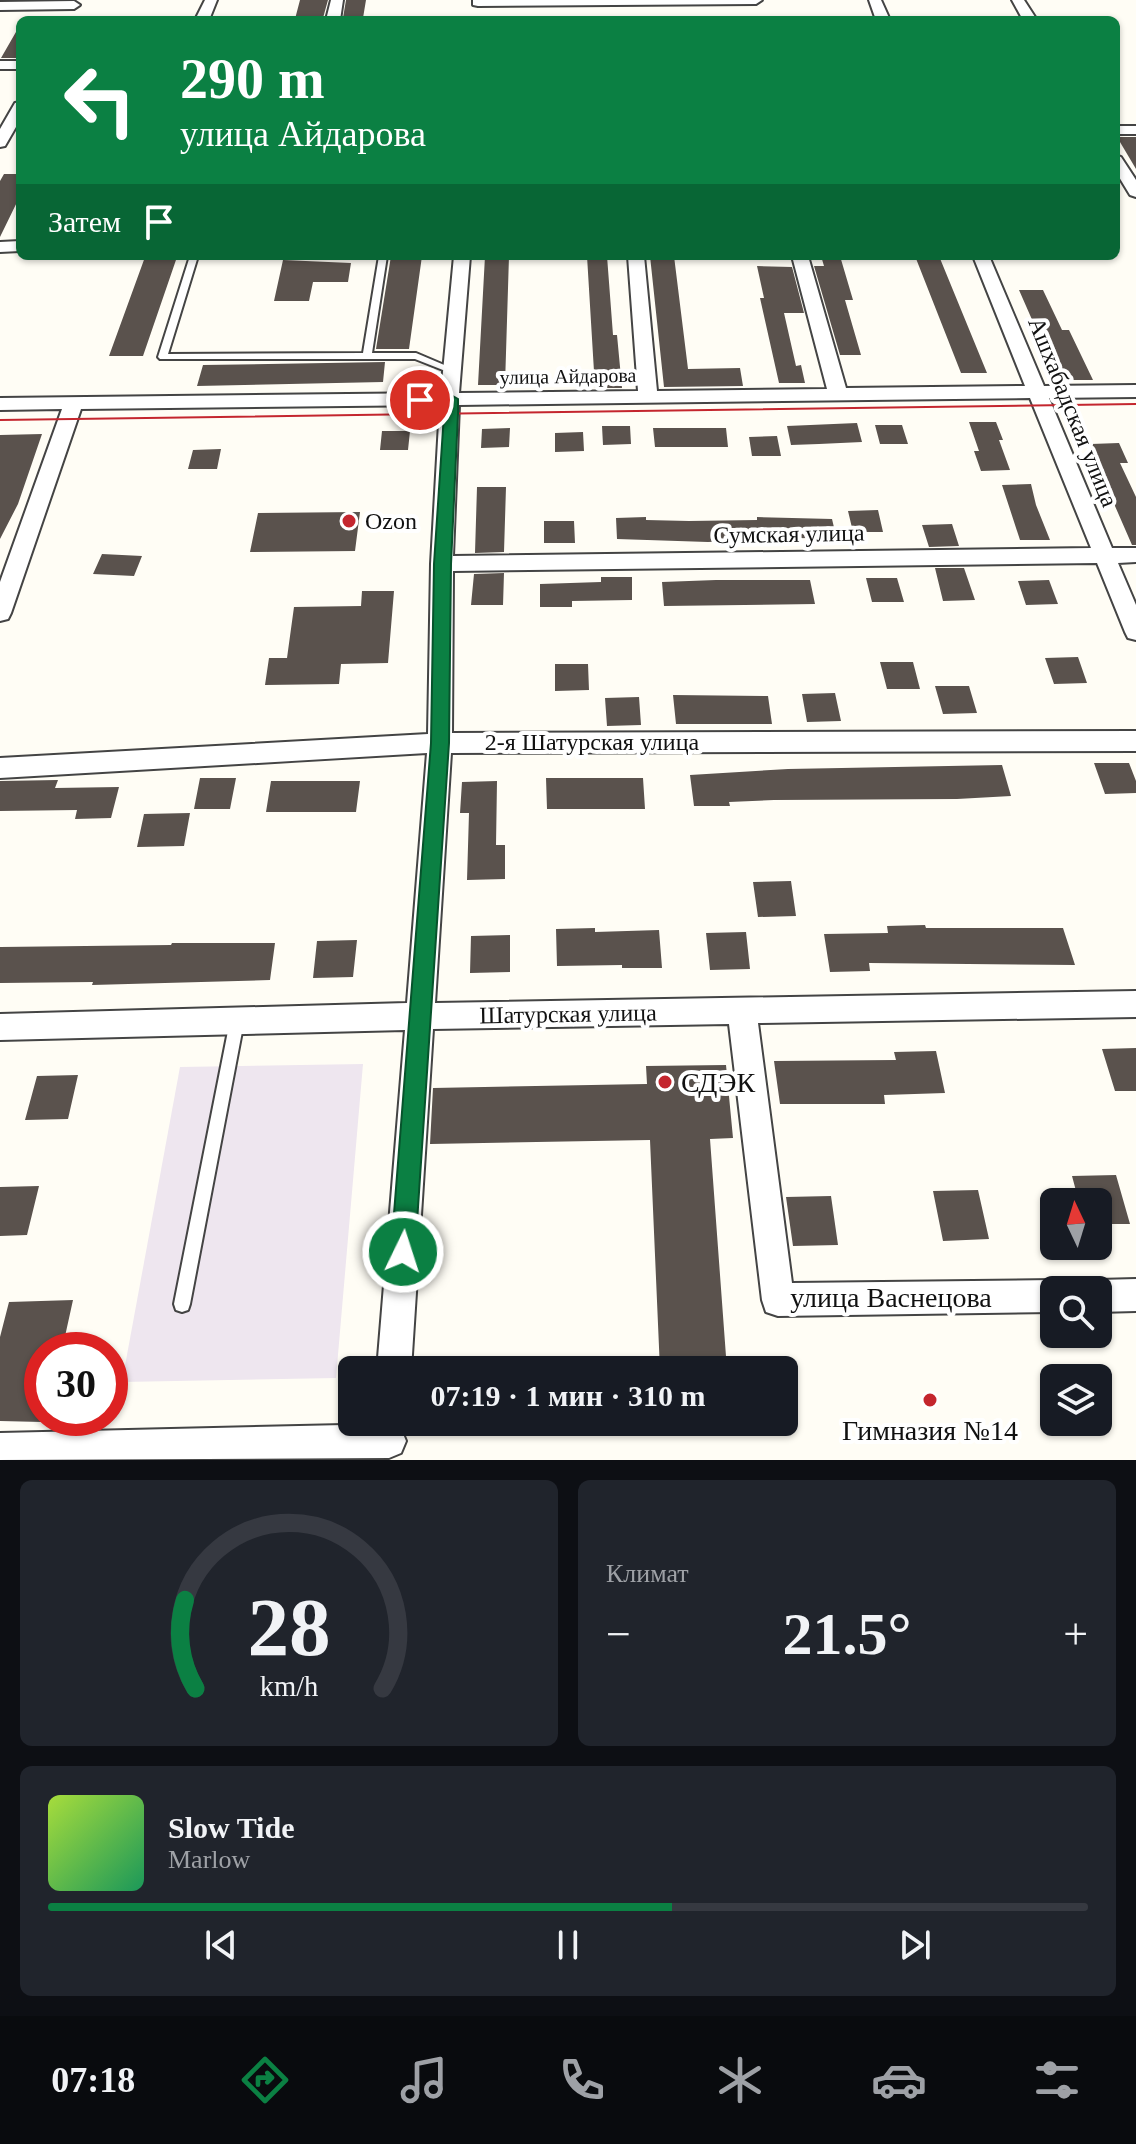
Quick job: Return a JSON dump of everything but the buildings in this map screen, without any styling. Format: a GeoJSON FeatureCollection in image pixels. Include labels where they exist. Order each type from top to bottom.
{"type":"FeatureCollection","features":[{"type":"Feature","properties":{"kind":"street"},"geometry":{"type":"LineString","coordinates":[[478,1],[756,0]]}},
{"type":"Feature","properties":{"kind":"street"},"geometry":{"type":"LineString","coordinates":[[0,6],[76,3]]}},
{"type":"Feature","properties":{"kind":"street"},"geometry":{"type":"LineString","coordinates":[[0,144],[16,114]]}},
{"type":"Feature","properties":{"kind":"street"},"geometry":{"type":"LineString","coordinates":[[1120,166],[1136,192]]}},
{"type":"Feature","properties":{"kind":"street"},"geometry":{"type":"LineString","coordinates":[[395,1356],[440,743],[442,564],[451,370],[462,260]]}},
{"type":"Feature","properties":{"kind":"street"},"geometry":{"type":"LineString","coordinates":[[636,260],[648,396]]}},
{"type":"Feature","properties":{"kind":"street"},"geometry":{"type":"LineString","coordinates":[[801,260],[838,395]]}},
{"type":"Feature","properties":{"kind":"street","name":"Ашхабадская улица"},"geometry":{"type":"LineString","coordinates":[[983,260],[1136,632]]}},
{"type":"Feature","properties":{"kind":"street","name":"улица Айдарова"},"geometry":{"type":"LineString","coordinates":[[0,404],[1136,391]]}},
{"type":"Feature","properties":{"kind":"street"},"geometry":{"type":"LineString","coordinates":[[0,613],[74,403]]}},
{"type":"Feature","properties":{"kind":"street","name":"Сумская улица"},"geometry":{"type":"LineString","coordinates":[[442,564],[1136,555]]}},
{"type":"Feature","properties":{"kind":"street","name":"2-я Шатурская улица"},"geometry":{"type":"LineString","coordinates":[[0,768],[440,743],[1136,741]]}},
{"type":"Feature","properties":{"kind":"street","name":"Шатурская улица"},"geometry":{"type":"LineString","coordinates":[[0,1027],[420,1016],[1136,1004]]}},
{"type":"Feature","properties":{"kind":"street","name":"улица Васнецова"},"geometry":{"type":"LineString","coordinates":[[742,1011],[778,1300],[1040,1296]]}},
{"type":"Feature","properties":{"kind":"street"},"geometry":{"type":"LineString","coordinates":[[1112,1296],[1136,1295]]}},
{"type":"Feature","properties":{"kind":"street"},"geometry":{"type":"LineString","coordinates":[[0,1451],[389,1441]]}},
{"type":"Feature","properties":{"kind":"lane"},"geometry":{"type":"LineString","coordinates":[[193,260],[163,357],[416,356],[451,370]]}},
{"type":"Feature","properties":{"kind":"lane"},"geometry":{"type":"LineString","coordinates":[[367,355],[382,260]]}},
{"type":"Feature","properties":{"kind":"lane"},"geometry":{"type":"LineString","coordinates":[[182,1304],[237,1021]]}},
{"type":"Feature","properties":{"kind":"shaded area"},"geometry":{"type":"Polygon","coordinates":[[[363,1064],[336,1378],[128,1382],[128,1349],[180,1067],[363,1064]]]}},
{"type":"Feature","properties":{"kind":"tram line"},"geometry":{"type":"LineString","coordinates":[[0,420],[1136,404]]}},
{"type":"Feature","properties":{"kind":"place","name":"Ozon"},"geometry":{"type":"Point","coordinates":[349,521]}},
{"type":"Feature","properties":{"kind":"place","name":"СДЭК"},"geometry":{"type":"Point","coordinates":[665,1082]}},
{"type":"Feature","properties":{"kind":"place","name":"Гимназия №14"},"geometry":{"type":"Point","coordinates":[930,1400]}},
{"type":"Feature","properties":{"kind":"route"},"geometry":{"type":"LineString","coordinates":[[403,1252],[440,743],[442,564],[451,414],[451,399],[420,400]]}}]}
